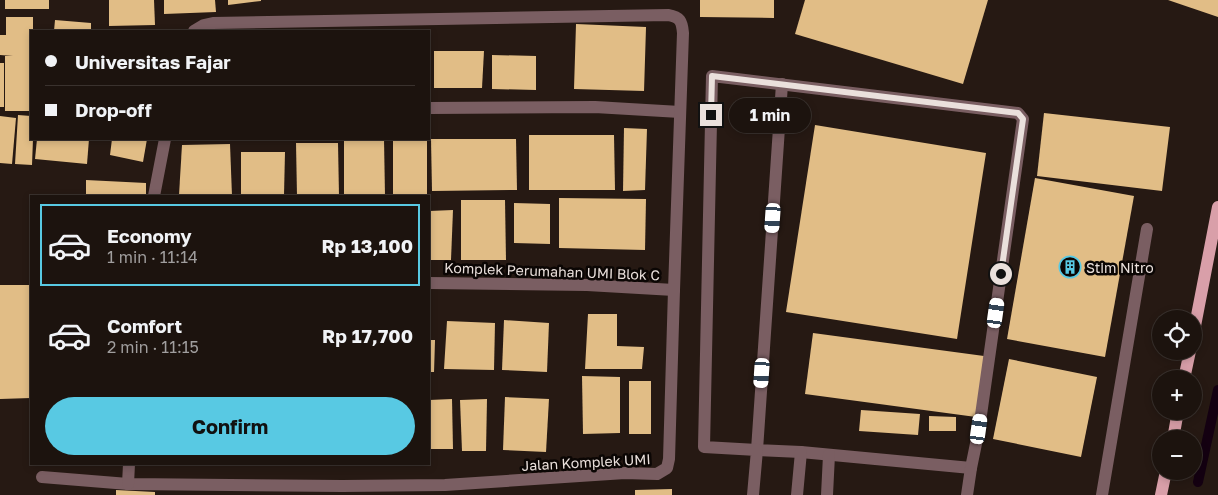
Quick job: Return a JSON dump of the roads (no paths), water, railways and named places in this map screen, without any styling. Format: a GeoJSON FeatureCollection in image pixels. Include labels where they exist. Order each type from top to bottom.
{"type":"FeatureCollection","features":[{"type":"Feature","properties":{"kind":"main road"},"geometry":{"type":"LineString","coordinates":[[1198,310],[1218,208]]}},
{"type":"Feature","properties":{"kind":"main road"},"geometry":{"type":"LineString","coordinates":[[1162,495],[1164,480]]}},
{"type":"Feature","properties":{"kind":"street","name":"Jalan Komplek UMI"},"geometry":{"type":"LineString","coordinates":[[42,478],[128,484],[342,490],[625,473],[657,474],[667,468],[670,459],[680,112],[682,26],[678,18],[668,15],[213,23],[204,25],[196,30]]}},
{"type":"Feature","properties":{"kind":"street"},"geometry":{"type":"LineString","coordinates":[[967,495],[981,420],[1023,119],[1021,115],[1018,113],[712,76],[704,448],[801,452],[971,468]]}},
{"type":"Feature","properties":{"kind":"street"},"geometry":{"type":"LineString","coordinates":[[753,495],[782,84]]}},
{"type":"Feature","properties":{"kind":"street"},"geometry":{"type":"LineString","coordinates":[[430,108],[595,107],[680,112]]}},
{"type":"Feature","properties":{"kind":"street"},"geometry":{"type":"LineString","coordinates":[[154,195],[165,140]]}},
{"type":"Feature","properties":{"kind":"street"},"geometry":{"type":"LineString","coordinates":[[1102,495],[1147,229]]}},
{"type":"Feature","properties":{"kind":"street","name":"Komplek Perumahan UMI Blok C"},"geometry":{"type":"LineString","coordinates":[[430,283],[587,285],[674,290]]}},
{"type":"Feature","properties":{"kind":"street"},"geometry":{"type":"LineString","coordinates":[[797,495],[801,452]]}},
{"type":"Feature","properties":{"kind":"street"},"geometry":{"type":"LineString","coordinates":[[827,495],[829,455]]}},
{"type":"Feature","properties":{"kind":"street"},"geometry":{"type":"LineString","coordinates":[[128,484],[129,465]]}},
{"type":"Feature","properties":{"kind":"waterway"},"geometry":{"type":"LineString","coordinates":[[1198,482],[1218,390]]}},
{"type":"Feature","properties":{"kind":"place","name":"Stim Nitro"},"geometry":{"type":"Point","coordinates":[1070,267]}}]}
